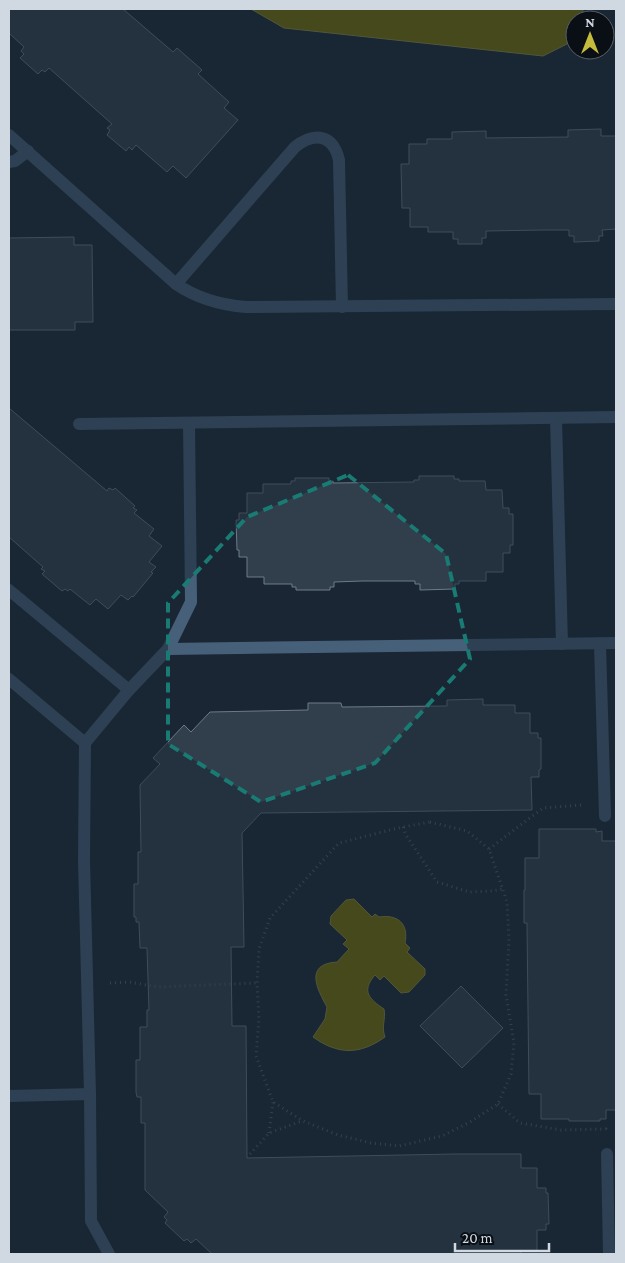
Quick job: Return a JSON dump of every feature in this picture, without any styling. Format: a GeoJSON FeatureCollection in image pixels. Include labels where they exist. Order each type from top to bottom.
{"type":"FeatureCollection","features":[{"type":"Feature","properties":{"kind":"lane"},"geometry":{"type":"LineString","coordinates":[[9,135],[176,284],[188,292],[215,303],[246,307],[616,304]]}},
{"type":"Feature","properties":{"kind":"lane"},"geometry":{"type":"LineString","coordinates":[[176,284],[295,146],[307,139],[322,138],[329,140],[334,146],[339,160],[342,307]]}},
{"type":"Feature","properties":{"kind":"lane"},"geometry":{"type":"LineString","coordinates":[[9,162],[15,161],[28,151]]}},
{"type":"Feature","properties":{"kind":"lane"},"geometry":{"type":"LineString","coordinates":[[78,424],[616,417]]}},
{"type":"Feature","properties":{"kind":"lane"},"geometry":{"type":"LineString","coordinates":[[556,418],[562,644]]}},
{"type":"Feature","properties":{"kind":"lane"},"geometry":{"type":"LineString","coordinates":[[109,1254],[91,1221],[84,860],[84,743],[128,690],[168,649],[191,602],[189,422]]}},
{"type":"Feature","properties":{"kind":"lane"},"geometry":{"type":"LineString","coordinates":[[9,590],[128,690]]}},
{"type":"Feature","properties":{"kind":"lane"},"geometry":{"type":"LineString","coordinates":[[168,649],[616,643]]}},
{"type":"Feature","properties":{"kind":"lane"},"geometry":{"type":"LineString","coordinates":[[600,644],[605,810]]}},
{"type":"Feature","properties":{"kind":"lane"},"geometry":{"type":"LineString","coordinates":[[9,679],[84,743]]}},
{"type":"Feature","properties":{"kind":"lane"},"geometry":{"type":"LineString","coordinates":[[9,1096],[90,1094]]}},
{"type":"Feature","properties":{"kind":"lane"},"geometry":{"type":"LineString","coordinates":[[607,1154],[609,1254]]}},
{"type":"Feature","properties":{"kind":"path"},"geometry":{"type":"LineString","coordinates":[[489,849],[543,808],[605,810]]}},
{"type":"Feature","properties":{"kind":"path"},"geometry":{"type":"LineString","coordinates":[[269,1133],[273,1102],[256,1056],[259,1019],[257,983],[259,948],[270,918],[339,843],[430,822],[467,831],[489,849],[507,902],[509,939],[506,995],[514,1044],[511,1074],[498,1104],[470,1122],[442,1136],[399,1146],[338,1135],[303,1121],[273,1102]]}},
{"type":"Feature","properties":{"kind":"path"},"geometry":{"type":"LineString","coordinates":[[403,827],[406,836],[438,882],[469,892],[492,892],[502,889]]}},
{"type":"Feature","properties":{"kind":"path"},"geometry":{"type":"LineString","coordinates":[[87,984],[129,982],[157,987],[257,983]]}},
{"type":"Feature","properties":{"kind":"path"},"geometry":{"type":"LineString","coordinates":[[498,1104],[520,1123],[561,1130],[606,1129],[607,1154]]}},
{"type":"Feature","properties":{"kind":"path"},"geometry":{"type":"LineString","coordinates":[[250,1154],[269,1133],[303,1121]]}},
{"type":"Feature","properties":{"kind":"highlighted area"},"geometry":{"type":"Polygon","coordinates":[[[348,475],[446,554],[470,659],[375,763],[261,802],[168,744],[168,603],[247,517],[348,475]]]}},
{"type":"Feature","properties":{"kind":"shaded area"},"geometry":{"type":"Polygon","coordinates":[[[251,9],[583,9],[565,10],[565,45],[543,56],[284,28],[251,9]]]}},
{"type":"Feature","properties":{"kind":"shaded area"},"geometry":{"type":"Polygon","coordinates":[[[354,899],[372,917],[375,914],[379,917],[392,917],[401,922],[406,936],[405,943],[410,948],[407,952],[425,969],[425,975],[409,992],[401,993],[384,976],[380,980],[375,975],[368,986],[368,990],[374,1002],[384,1009],[383,1030],[385,1037],[376,1043],[358,1050],[340,1050],[322,1043],[313,1037],[325,1019],[327,1007],[316,979],[320,967],[337,962],[349,949],[343,944],[347,940],[330,924],[331,916],[346,900],[354,899]]]}},
{"type":"Feature","properties":{"kind":"building"},"geometry":{"type":"Polygon","coordinates":[[[9,9],[123,9],[173,52],[177,48],[202,70],[198,74],[229,102],[224,108],[238,120],[186,178],[173,166],[167,172],[136,145],[132,150],[129,147],[126,151],[107,135],[110,130],[107,128],[112,124],[49,68],[45,72],[42,70],[38,74],[20,58],[24,54],[21,51],[24,47],[9,33],[9,9]]]}},
{"type":"Feature","properties":{"kind":"building"},"geometry":{"type":"Polygon","coordinates":[[[601,129],[601,136],[616,136],[616,229],[602,230],[603,236],[599,236],[599,241],[574,242],[574,236],[569,236],[569,230],[486,231],[486,238],[482,238],[482,244],[458,244],[458,239],[453,239],[453,232],[428,232],[428,227],[410,227],[410,208],[402,208],[401,164],[409,164],[409,144],[427,144],[427,139],[452,139],[452,132],[486,131],[486,138],[568,137],[568,130],[601,129]]]}},
{"type":"Feature","properties":{"kind":"building"},"geometry":{"type":"Polygon","coordinates":[[[74,237],[74,245],[92,245],[93,322],[75,322],[75,330],[9,330],[9,238],[74,237]]]}},
{"type":"Feature","properties":{"kind":"building"},"geometry":{"type":"Polygon","coordinates":[[[9,408],[107,491],[109,488],[113,490],[115,488],[135,506],[133,508],[137,510],[134,513],[154,529],[149,536],[162,546],[149,562],[156,567],[133,597],[128,600],[121,595],[108,609],[96,599],[90,605],[70,589],[62,591],[42,574],[45,571],[41,569],[43,567],[9,537],[9,408]]]}},
{"type":"Feature","properties":{"kind":"building"},"geometry":{"type":"Polygon","coordinates":[[[419,476],[454,476],[454,479],[459,479],[459,481],[485,481],[486,490],[502,490],[503,508],[509,508],[509,514],[513,514],[513,545],[510,545],[510,553],[503,553],[503,572],[486,572],[486,581],[459,581],[459,584],[455,584],[455,589],[420,590],[420,584],[415,584],[415,581],[362,581],[334,582],[334,587],[330,587],[330,590],[296,590],[296,587],[292,587],[292,584],[264,584],[264,577],[247,577],[247,557],[239,557],[239,550],[237,550],[236,520],[239,520],[239,513],[247,513],[247,493],[263,493],[263,484],[291,484],[291,481],[295,481],[295,478],[329,478],[329,481],[333,481],[333,483],[414,482],[414,480],[419,480],[419,476]]]}},
{"type":"Feature","properties":{"kind":"building"},"geometry":{"type":"Polygon","coordinates":[[[483,699],[483,705],[515,705],[515,713],[530,713],[530,733],[538,733],[538,738],[541,738],[541,769],[539,770],[539,777],[531,777],[532,810],[261,813],[242,833],[244,947],[231,947],[232,1026],[246,1026],[247,1158],[521,1154],[521,1168],[537,1168],[537,1188],[546,1188],[546,1193],[548,1193],[549,1224],[546,1224],[546,1230],[537,1230],[537,1251],[521,1251],[521,1254],[212,1254],[196,1239],[191,1243],[187,1239],[184,1241],[165,1223],[167,1220],[164,1217],[168,1212],[145,1190],[145,1123],[141,1123],[141,1097],[137,1097],[136,1092],[136,1060],[140,1060],[140,1027],[147,1027],[147,1010],[149,1010],[147,948],[140,948],[139,922],[136,922],[136,917],[134,917],[134,884],[138,884],[138,852],[141,852],[140,785],[160,764],[153,758],[184,725],[191,732],[210,712],[308,710],[308,703],[341,703],[342,707],[447,706],[447,700],[483,699]]]}},
{"type":"Feature","properties":{"kind":"building"},"geometry":{"type":"Polygon","coordinates":[[[539,829],[596,829],[596,832],[602,831],[602,841],[616,841],[616,1110],[606,1110],[606,1119],[600,1119],[600,1121],[541,1119],[541,1094],[529,1094],[527,923],[524,923],[525,858],[539,858],[539,829]]]}},
{"type":"Feature","properties":{"kind":"building"},"geometry":{"type":"Polygon","coordinates":[[[461,986],[503,1028],[462,1068],[420,1026],[461,986]]]}}]}
